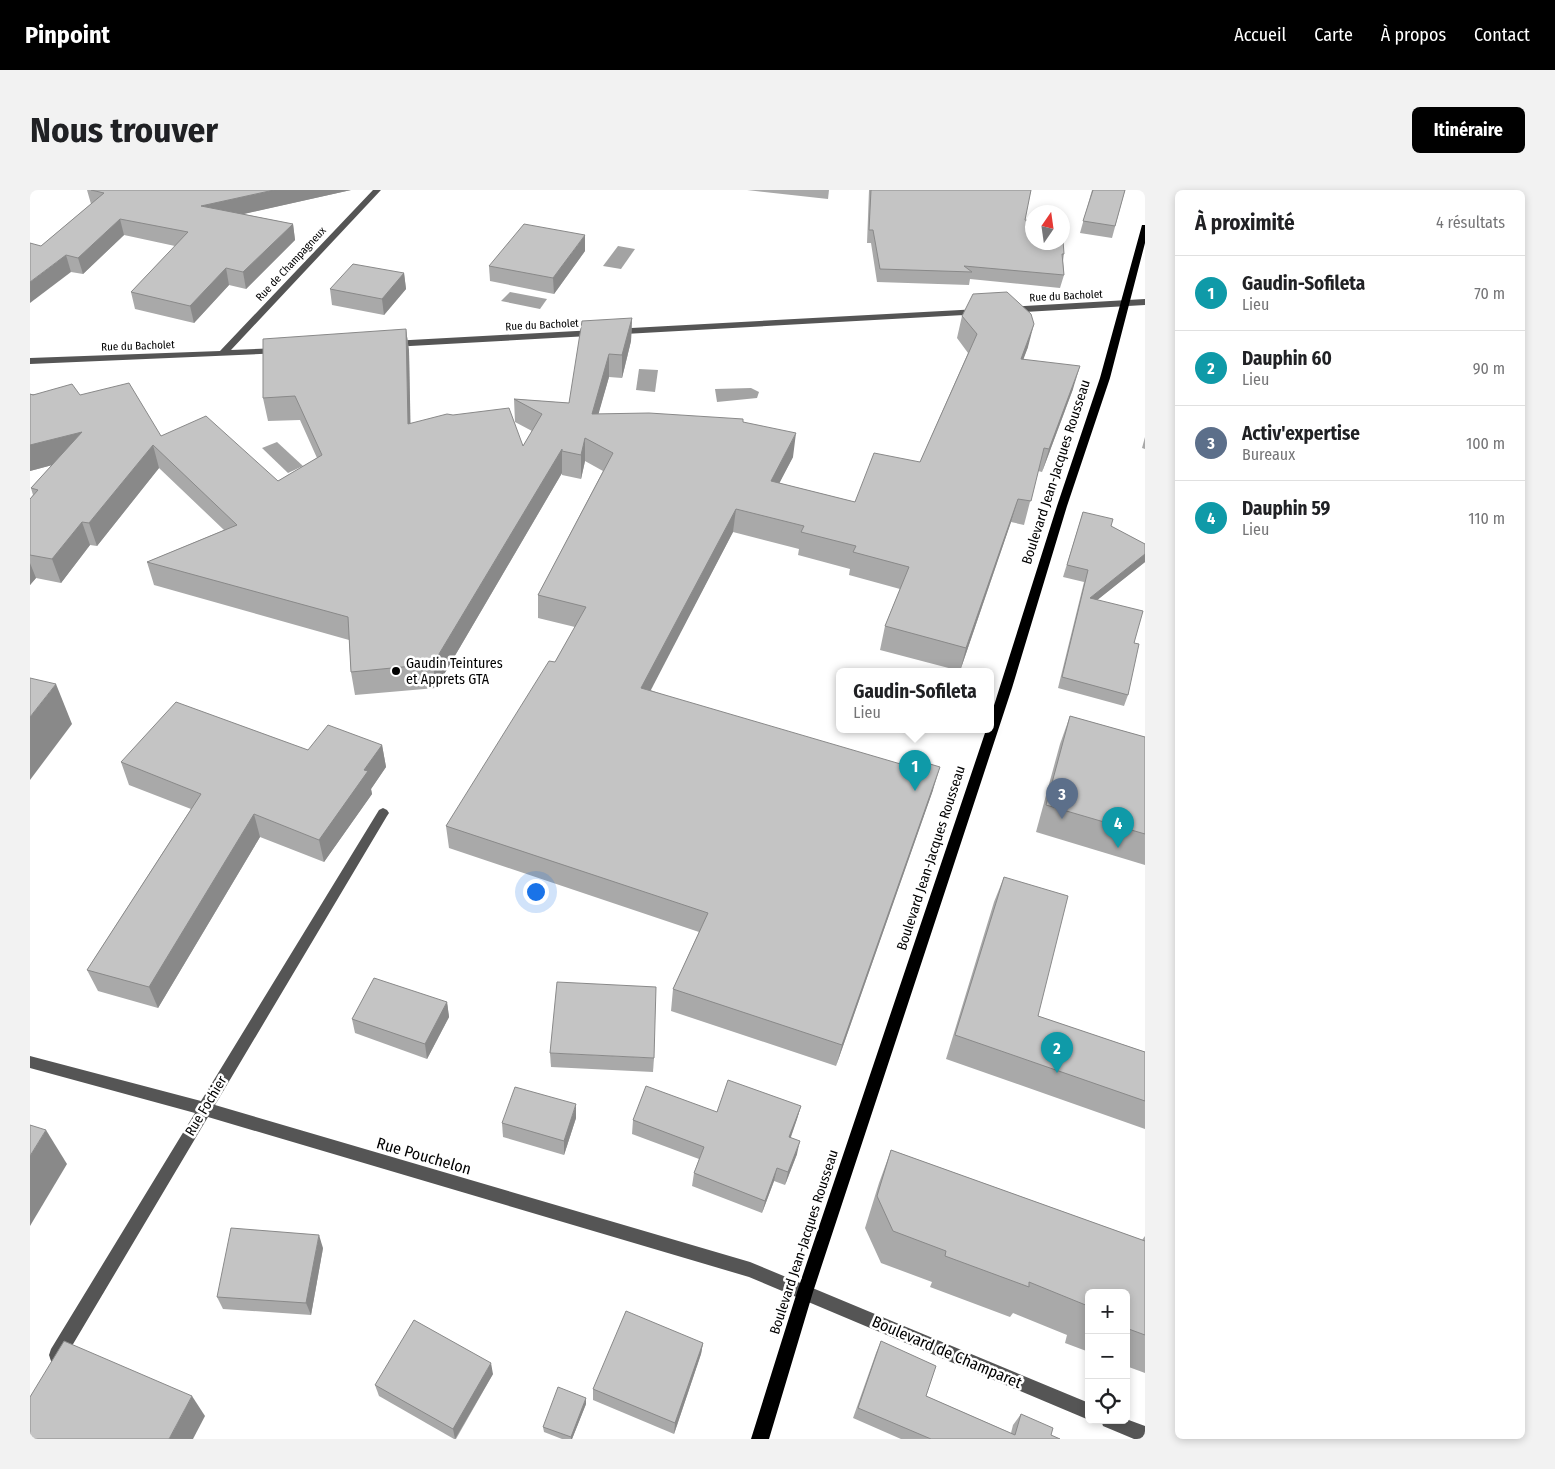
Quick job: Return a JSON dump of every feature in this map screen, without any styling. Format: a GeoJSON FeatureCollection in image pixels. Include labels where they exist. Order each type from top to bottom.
{"type":"FeatureCollection","features":[{"type":"Feature","properties":{"kind":"main road","name":"Boulevard Jean-Jacques Rousseau"},"geometry":{"type":"LineString","coordinates":[[994,724],[1062,506],[1105,378],[1145,228]]}},
{"type":"Feature","properties":{"kind":"main road","name":"Boulevard Jean-Jacques Rousseau"},"geometry":{"type":"LineString","coordinates":[[760,1439],[805,1292],[991,733]]}},
{"type":"Feature","properties":{"kind":"street","name":"Rue de Champagneux"},"geometry":{"type":"LineString","coordinates":[[222,354],[377,190]]}},
{"type":"Feature","properties":{"kind":"street","name":"Rue du Bacholet"},"geometry":{"type":"LineString","coordinates":[[380,345],[1145,302]]}},
{"type":"Feature","properties":{"kind":"street","name":"Rue du Bacholet"},"geometry":{"type":"LineString","coordinates":[[30,361],[291,350]]}},
{"type":"Feature","properties":{"kind":"street","name":"Rue Fochier"},"geometry":{"type":"LineString","coordinates":[[50,1366],[383,813]]}},
{"type":"Feature","properties":{"kind":"street","name":"Rue Pouchelon"},"geometry":{"type":"LineString","coordinates":[[30,1062],[205,1109],[750,1270],[805,1292]]}},
{"type":"Feature","properties":{"kind":"street","name":"Boulevard de Champaret"},"geometry":{"type":"LineString","coordinates":[[805,1292],[1085,1410]]}},
{"type":"Feature","properties":{"kind":"street"},"geometry":{"type":"LineString","coordinates":[[1118,1424],[1145,1436]]}},
{"type":"Feature","properties":{"kind":"shaded area"},"geometry":{"type":"Polygon","coordinates":[[[618,246],[635,249],[621,269],[603,266],[618,246]]]}},
{"type":"Feature","properties":{"kind":"shaded area"},"geometry":{"type":"Polygon","coordinates":[[[510,292],[547,299],[540,309],[501,301],[510,292]]]}},
{"type":"Feature","properties":{"kind":"shaded area"},"geometry":{"type":"Polygon","coordinates":[[[639,369],[658,370],[655,392],[636,390],[639,369]]]}},
{"type":"Feature","properties":{"kind":"shaded area"},"geometry":{"type":"Polygon","coordinates":[[[751,388],[759,392],[757,398],[717,402],[715,389],[751,388]]]}},
{"type":"Feature","properties":{"kind":"shaded area"},"geometry":{"type":"Polygon","coordinates":[[[277,442],[303,466],[288,473],[262,448],[277,442]]]}},
{"type":"Feature","properties":{"kind":"building"},"geometry":{"type":"Polygon","coordinates":[[[91,190],[274,190],[201,206],[293,224],[243,272],[226,268],[190,306],[131,292],[188,232],[120,219],[78,258],[66,255],[30,282],[30,243],[41,246],[104,193],[91,190]]]}},
{"type":"Feature","properties":{"kind":"building"},"geometry":{"type":"Polygon","coordinates":[[[871,190],[1031,190],[1028,205],[1025,205],[1025,250],[1064,250],[1064,254],[1062,254],[1064,275],[964,266],[972,272],[880,269],[873,230],[869,230],[871,190]]]}},
{"type":"Feature","properties":{"kind":"building"},"geometry":{"type":"Polygon","coordinates":[[[1093,190],[1125,190],[1115,226],[1083,221],[1093,190]]]}},
{"type":"Feature","properties":{"kind":"building"},"geometry":{"type":"Polygon","coordinates":[[[524,224],[585,235],[553,278],[489,266],[524,224]]]}},
{"type":"Feature","properties":{"kind":"building"},"geometry":{"type":"Polygon","coordinates":[[[353,264],[404,273],[382,299],[330,289],[353,264]]]}},
{"type":"Feature","properties":{"kind":"building"},"geometry":{"type":"Polygon","coordinates":[[[1007,292],[1031,314],[1034,324],[1021,359],[1080,366],[1049,449],[1044,448],[1031,501],[1018,499],[966,648],[885,626],[909,567],[853,552],[856,546],[801,532],[804,526],[736,509],[641,688],[904,765],[907,757],[940,767],[842,1045],[673,989],[708,913],[446,826],[549,661],[555,662],[586,607],[538,595],[613,453],[585,438],[581,455],[562,451],[562,449],[433,664],[351,672],[348,617],[147,562],[237,525],[153,445],[89,523],[82,522],[52,559],[30,555],[30,499],[38,490],[31,488],[82,432],[30,445],[30,394],[33,395],[72,384],[80,395],[129,383],[161,436],[206,416],[278,481],[322,455],[295,396],[263,398],[263,339],[406,329],[408,424],[447,414],[453,415],[509,408],[523,446],[542,414],[514,399],[569,403],[582,321],[632,318],[622,355],[609,354],[592,414],[649,413],[743,419],[743,422],[796,433],[771,481],[855,502],[874,453],[920,462],[977,334],[962,316],[973,294],[1007,292]]]}},
{"type":"Feature","properties":{"kind":"building"},"geometry":{"type":"Polygon","coordinates":[[[1083,512],[1113,519],[1111,526],[1145,544],[1145,554],[1090,598],[1143,611],[1134,643],[1139,644],[1128,695],[1062,677],[1088,570],[1067,565],[1083,512]]]}},
{"type":"Feature","properties":{"kind":"building"},"geometry":{"type":"Polygon","coordinates":[[[30,678],[56,684],[30,717],[30,678]]]}},
{"type":"Feature","properties":{"kind":"building"},"geometry":{"type":"Polygon","coordinates":[[[176,702],[308,750],[328,725],[382,745],[364,770],[368,771],[319,840],[254,814],[149,987],[87,970],[201,794],[121,762],[176,702]]]}},
{"type":"Feature","properties":{"kind":"building"},"geometry":{"type":"Polygon","coordinates":[[[1070,716],[1145,737],[1145,834],[1046,805],[1070,716]]]}},
{"type":"Feature","properties":{"kind":"building"},"geometry":{"type":"Polygon","coordinates":[[[1004,877],[1068,896],[1038,1016],[1145,1052],[1145,1101],[955,1035],[1004,877]]]}},
{"type":"Feature","properties":{"kind":"building"},"geometry":{"type":"Polygon","coordinates":[[[374,978],[447,1002],[425,1044],[352,1019],[374,978]]]}},
{"type":"Feature","properties":{"kind":"building"},"geometry":{"type":"Polygon","coordinates":[[[557,982],[656,987],[654,1058],[550,1053],[557,982]]]}},
{"type":"Feature","properties":{"kind":"building"},"geometry":{"type":"Polygon","coordinates":[[[728,1080],[801,1106],[789,1137],[800,1141],[788,1172],[777,1168],[765,1201],[694,1173],[704,1147],[633,1120],[646,1086],[717,1112],[728,1080]]]}},
{"type":"Feature","properties":{"kind":"building"},"geometry":{"type":"Polygon","coordinates":[[[515,1087],[576,1104],[564,1141],[502,1123],[515,1087]]]}},
{"type":"Feature","properties":{"kind":"building"},"geometry":{"type":"Polygon","coordinates":[[[30,1125],[46,1130],[30,1156],[30,1125]]]}},
{"type":"Feature","properties":{"kind":"building"},"geometry":{"type":"Polygon","coordinates":[[[891,1150],[1145,1241],[1145,1335],[1130,1329],[1130,1289],[1085,1289],[1085,1305],[1029,1282],[1029,1287],[945,1256],[946,1251],[893,1231],[877,1196],[891,1150]]]}},
{"type":"Feature","properties":{"kind":"building"},"geometry":{"type":"Polygon","coordinates":[[[231,1228],[319,1235],[306,1303],[217,1297],[231,1228]]]}},
{"type":"Feature","properties":{"kind":"building"},"geometry":{"type":"Polygon","coordinates":[[[626,1311],[703,1343],[675,1423],[593,1389],[626,1311]]]}},
{"type":"Feature","properties":{"kind":"building"},"geometry":{"type":"Polygon","coordinates":[[[414,1320],[491,1363],[453,1429],[375,1385],[414,1320]]]}},
{"type":"Feature","properties":{"kind":"building"},"geometry":{"type":"Polygon","coordinates":[[[64,1341],[192,1396],[169,1439],[30,1439],[30,1397],[64,1341]]]}},
{"type":"Feature","properties":{"kind":"building"},"geometry":{"type":"Polygon","coordinates":[[[881,1341],[936,1366],[926,1396],[1015,1435],[1021,1414],[1053,1428],[1051,1435],[1060,1439],[931,1439],[858,1408],[881,1341]]]}},
{"type":"Feature","properties":{"kind":"building"},"geometry":{"type":"Polygon","coordinates":[[[558,1387],[586,1398],[571,1437],[543,1427],[558,1387]]]}},
{"type":"Feature","properties":{"kind":"place","name":"Gaudin Teintures et Apprets GTA"},"geometry":{"type":"Point","coordinates":[396,671]}},
{"type":"Feature","properties":{"kind":"place","name":"Gaudin-Sofileta"},"geometry":{"type":"Point","coordinates":[915,791]}},
{"type":"Feature","properties":{"kind":"place","name":"Activ'expertise"},"geometry":{"type":"Point","coordinates":[1062,819]}},
{"type":"Feature","properties":{"kind":"place","name":"Dauphin 59"},"geometry":{"type":"Point","coordinates":[1118,848]}},
{"type":"Feature","properties":{"kind":"place","name":"Dauphin 60"},"geometry":{"type":"Point","coordinates":[1057,1073]}}]}
